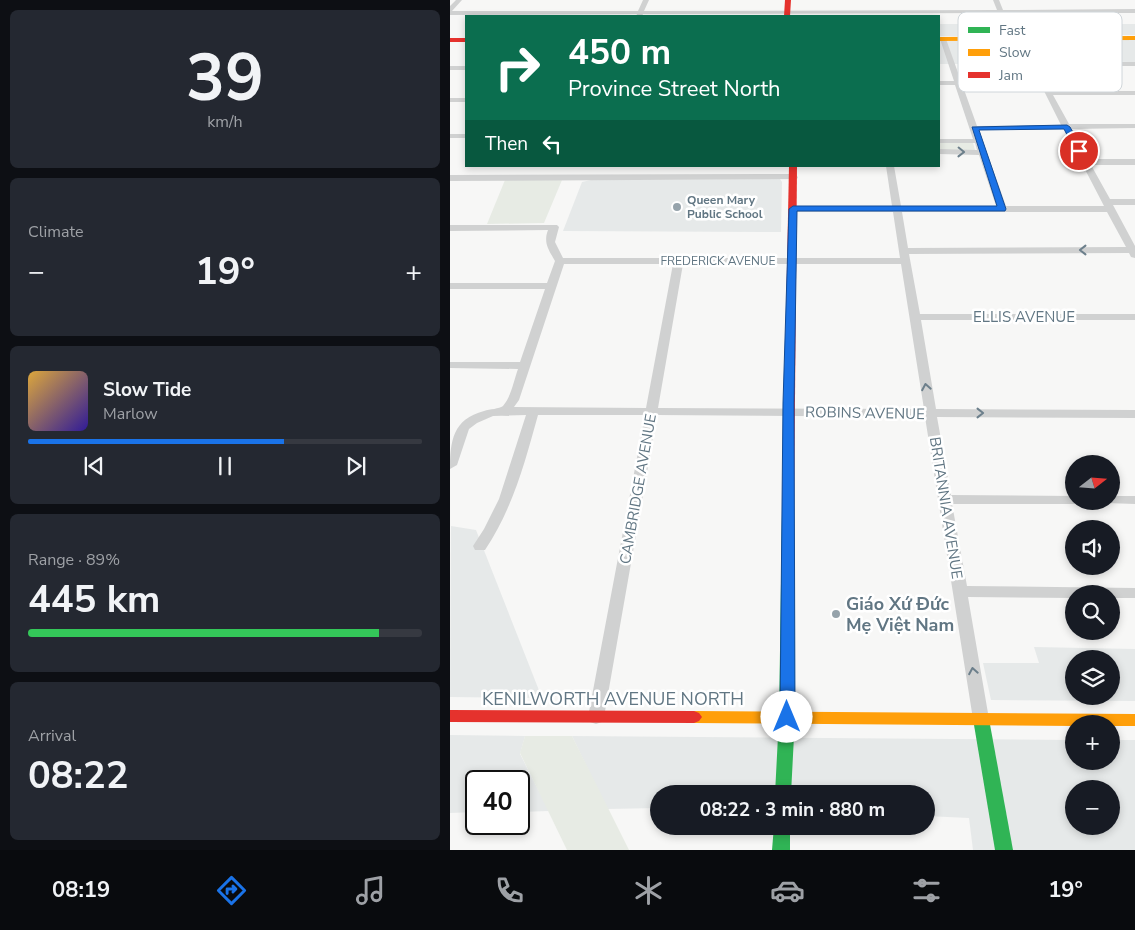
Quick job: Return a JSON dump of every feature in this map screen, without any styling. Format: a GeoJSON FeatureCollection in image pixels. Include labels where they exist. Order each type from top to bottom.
{"type":"FeatureCollection","features":[{"type":"Feature","properties":{"kind":"street"},"geometry":{"type":"LineString","coordinates":[[450,11],[459,0]]}},
{"type":"Feature","properties":{"kind":"street"},"geometry":{"type":"LineString","coordinates":[[640,14],[646,0]]}},
{"type":"Feature","properties":{"kind":"street"},"geometry":{"type":"LineString","coordinates":[[996,0],[1000,11]]}},
{"type":"Feature","properties":{"kind":"street"},"geometry":{"type":"LineString","coordinates":[[450,11],[640,14],[787,9],[1135,11]]}},
{"type":"Feature","properties":{"kind":"street"},"geometry":{"type":"LineString","coordinates":[[958,38],[941,38],[958,80]]}},
{"type":"Feature","properties":{"kind":"street"},"geometry":{"type":"LineString","coordinates":[[1122,38],[1135,38]]}},
{"type":"Feature","properties":{"kind":"street"},"geometry":{"type":"LineString","coordinates":[[450,40],[465,40]]}},
{"type":"Feature","properties":{"kind":"street"},"geometry":{"type":"LineString","coordinates":[[1122,64],[1135,64]]}},
{"type":"Feature","properties":{"kind":"street"},"geometry":{"type":"LineString","coordinates":[[450,68],[465,68]]}},
{"type":"Feature","properties":{"kind":"street"},"geometry":{"type":"LineString","coordinates":[[940,83],[958,83]]}},
{"type":"Feature","properties":{"kind":"street"},"geometry":{"type":"LineString","coordinates":[[962,92],[1002,209]]}},
{"type":"Feature","properties":{"kind":"street"},"geometry":{"type":"LineString","coordinates":[[1134,252],[1049,94],[1135,93]]}},
{"type":"Feature","properties":{"kind":"street"},"geometry":{"type":"LineString","coordinates":[[450,100],[465,100]]}},
{"type":"Feature","properties":{"kind":"street"},"geometry":{"type":"LineString","coordinates":[[974,128],[1135,126]]}},
{"type":"Feature","properties":{"kind":"street"},"geometry":{"type":"LineString","coordinates":[[450,136],[465,136]]}},
{"type":"Feature","properties":{"kind":"street"},"geometry":{"type":"LineString","coordinates":[[940,141],[979,141]]}},
{"type":"Feature","properties":{"kind":"street"},"geometry":{"type":"LineString","coordinates":[[940,152],[983,153]]}},
{"type":"Feature","properties":{"kind":"street"},"geometry":{"type":"LineString","coordinates":[[1086,162],[1135,162]]}},
{"type":"Feature","properties":{"kind":"street"},"geometry":{"type":"LineString","coordinates":[[574,177],[579,167]]}},
{"type":"Feature","properties":{"kind":"street","name":"BRITANNIA AVENUE"},"geometry":{"type":"LineString","coordinates":[[890,167],[959,591],[1004,850]]}},
{"type":"Feature","properties":{"kind":"street"},"geometry":{"type":"LineString","coordinates":[[450,178],[793,172],[787,717],[784,785]]}},
{"type":"Feature","properties":{"kind":"street"},"geometry":{"type":"LineString","coordinates":[[793,209],[1002,209],[1109,206],[1135,202]]}},
{"type":"Feature","properties":{"kind":"street"},"geometry":{"type":"LineString","coordinates":[[450,228],[554,227],[548,238],[550,246],[560,261],[513,400],[505,411]]}},
{"type":"Feature","properties":{"kind":"street","name":"FREDERICK AVENUE"},"geometry":{"type":"LineString","coordinates":[[560,261],[793,261],[905,256],[1134,252]]}},
{"type":"Feature","properties":{"kind":"street","name":"CAMBRIDGE AVENUE"},"geometry":{"type":"LineString","coordinates":[[596,717],[679,261]]}},
{"type":"Feature","properties":{"kind":"street"},"geometry":{"type":"LineString","coordinates":[[450,286],[552,286]]}},
{"type":"Feature","properties":{"kind":"street","name":"ELLIS AVENUE"},"geometry":{"type":"LineString","coordinates":[[914,317],[1135,317]]}},
{"type":"Feature","properties":{"kind":"street"},"geometry":{"type":"LineString","coordinates":[[450,365],[524,366]]}},
{"type":"Feature","properties":{"kind":"street","name":"ROBINS AVENUE"},"geometry":{"type":"LineString","coordinates":[[452,457],[463,428],[484,414],[505,411],[1135,414]]}},
{"type":"Feature","properties":{"kind":"street"},"geometry":{"type":"LineString","coordinates":[[480,546],[491,532],[503,509],[533,411]]}},
{"type":"Feature","properties":{"kind":"street"},"geometry":{"type":"LineString","coordinates":[[945,499],[1065,500]]}},
{"type":"Feature","properties":{"kind":"street"},"geometry":{"type":"LineString","coordinates":[[1120,500],[1135,500]]}},
{"type":"Feature","properties":{"kind":"street"},"geometry":{"type":"LineString","coordinates":[[959,591],[1135,593]]}},
{"type":"Feature","properties":{"kind":"street","name":"KENILWORTH AVENUE NORTH"},"geometry":{"type":"LineString","coordinates":[[450,716],[1135,720]]}},
{"type":"Feature","properties":{"kind":"street"},"geometry":{"type":"LineString","coordinates":[[781,850],[782,835]]}},
{"type":"Feature","properties":{"kind":"shaded area"},"geometry":{"type":"Polygon","coordinates":[[[940,24],[958,24],[958,36],[940,36],[940,24]]]}},
{"type":"Feature","properties":{"kind":"shaded area"},"geometry":{"type":"Polygon","coordinates":[[[1122,24],[1135,24],[1135,35],[1122,35],[1122,24]]]}},
{"type":"Feature","properties":{"kind":"shaded area"},"geometry":{"type":"Polygon","coordinates":[[[1122,40],[1135,40],[1135,62],[1122,62],[1122,40]]]}},
{"type":"Feature","properties":{"kind":"shaded area"},"geometry":{"type":"Polygon","coordinates":[[[940,41],[958,41],[958,64],[940,64],[940,41]]]}},
{"type":"Feature","properties":{"kind":"shaded area"},"geometry":{"type":"Polygon","coordinates":[[[940,143],[973,143],[975,150],[940,150],[940,143]]]}},
{"type":"Feature","properties":{"kind":"shaded area","name":"Queen Mary Public School"},"geometry":{"type":"Polygon","coordinates":[[[780,179],[782,182],[781,232],[563,231],[582,182],[591,180],[780,179]]]}},
{"type":"Feature","properties":{"kind":"shaded area"},"geometry":{"type":"Polygon","coordinates":[[[505,180],[562,180],[544,223],[487,224],[505,180]]]}},
{"type":"Feature","properties":{"kind":"shaded area"},"geometry":{"type":"Polygon","coordinates":[[[451,526],[476,530],[542,698],[450,697],[451,526]]]}},
{"type":"Feature","properties":{"kind":"shaded area"},"geometry":{"type":"Polygon","coordinates":[[[1034,647],[1135,649],[1135,701],[1120,701],[1120,650],[1065,650],[1065,701],[991,700],[983,663],[1039,663],[1034,647]]]}},
{"type":"Feature","properties":{"kind":"shaded area"},"geometry":{"type":"Polygon","coordinates":[[[450,735],[525,736],[520,754],[528,770],[465,770],[465,812],[450,813],[450,735]]]}},
{"type":"Feature","properties":{"kind":"shaded area"},"geometry":{"type":"Polygon","coordinates":[[[525,736],[572,736],[629,850],[567,850],[530,774],[530,770],[528,770],[520,753],[525,736]]]}},
{"type":"Feature","properties":{"kind":"shaded area"},"geometry":{"type":"Polygon","coordinates":[[[572,736],[1065,740],[1065,770],[1120,770],[1120,740],[1135,740],[1135,850],[973,850],[969,818],[935,816],[935,785],[650,785],[650,808],[607,809],[572,736]]]}},
{"type":"Feature","properties":{"kind":"shaded area"},"geometry":{"type":"Polygon","coordinates":[[[530,774],[549,811],[530,812],[530,774]]]}},
{"type":"Feature","properties":{"kind":"traffic: fast"},"geometry":{"type":"LineString","coordinates":[[783,785],[787,717],[788,516]]}},
{"type":"Feature","properties":{"kind":"traffic: fast"},"geometry":{"type":"LineString","coordinates":[[981,719],[1004,850]]}},
{"type":"Feature","properties":{"kind":"traffic: fast"},"geometry":{"type":"LineString","coordinates":[[781,850],[782,835]]}},
{"type":"Feature","properties":{"kind":"traffic: slow"},"geometry":{"type":"LineString","coordinates":[[1122,38],[1135,38]]}},
{"type":"Feature","properties":{"kind":"traffic: slow"},"geometry":{"type":"LineString","coordinates":[[940,39],[958,39]]}},
{"type":"Feature","properties":{"kind":"traffic: slow"},"geometry":{"type":"LineString","coordinates":[[694,717],[1135,720]]}},
{"type":"Feature","properties":{"kind":"traffic: jam"},"geometry":{"type":"LineString","coordinates":[[787,15],[788,0]]}},
{"type":"Feature","properties":{"kind":"traffic: jam"},"geometry":{"type":"LineString","coordinates":[[450,40],[465,40]]}},
{"type":"Feature","properties":{"kind":"traffic: jam"},"geometry":{"type":"LineString","coordinates":[[788,516],[793,167]]}},
{"type":"Feature","properties":{"kind":"traffic: jam"},"geometry":{"type":"LineString","coordinates":[[450,716],[694,717]]}},
{"type":"Feature","properties":{"kind":"place","name":"Queen Mary Public School"},"geometry":{"type":"Point","coordinates":[677,207]}},
{"type":"Feature","properties":{"kind":"place","name":"Giáo Xứ Đức Mẹ Việt Nam"},"geometry":{"type":"Point","coordinates":[836,614]}},
{"type":"Feature","properties":{"kind":"route"},"geometry":{"type":"LineString","coordinates":[[787,717],[788,403],[793,209],[1002,209],[974,128],[1067,127],[1079,151]]}}]}
